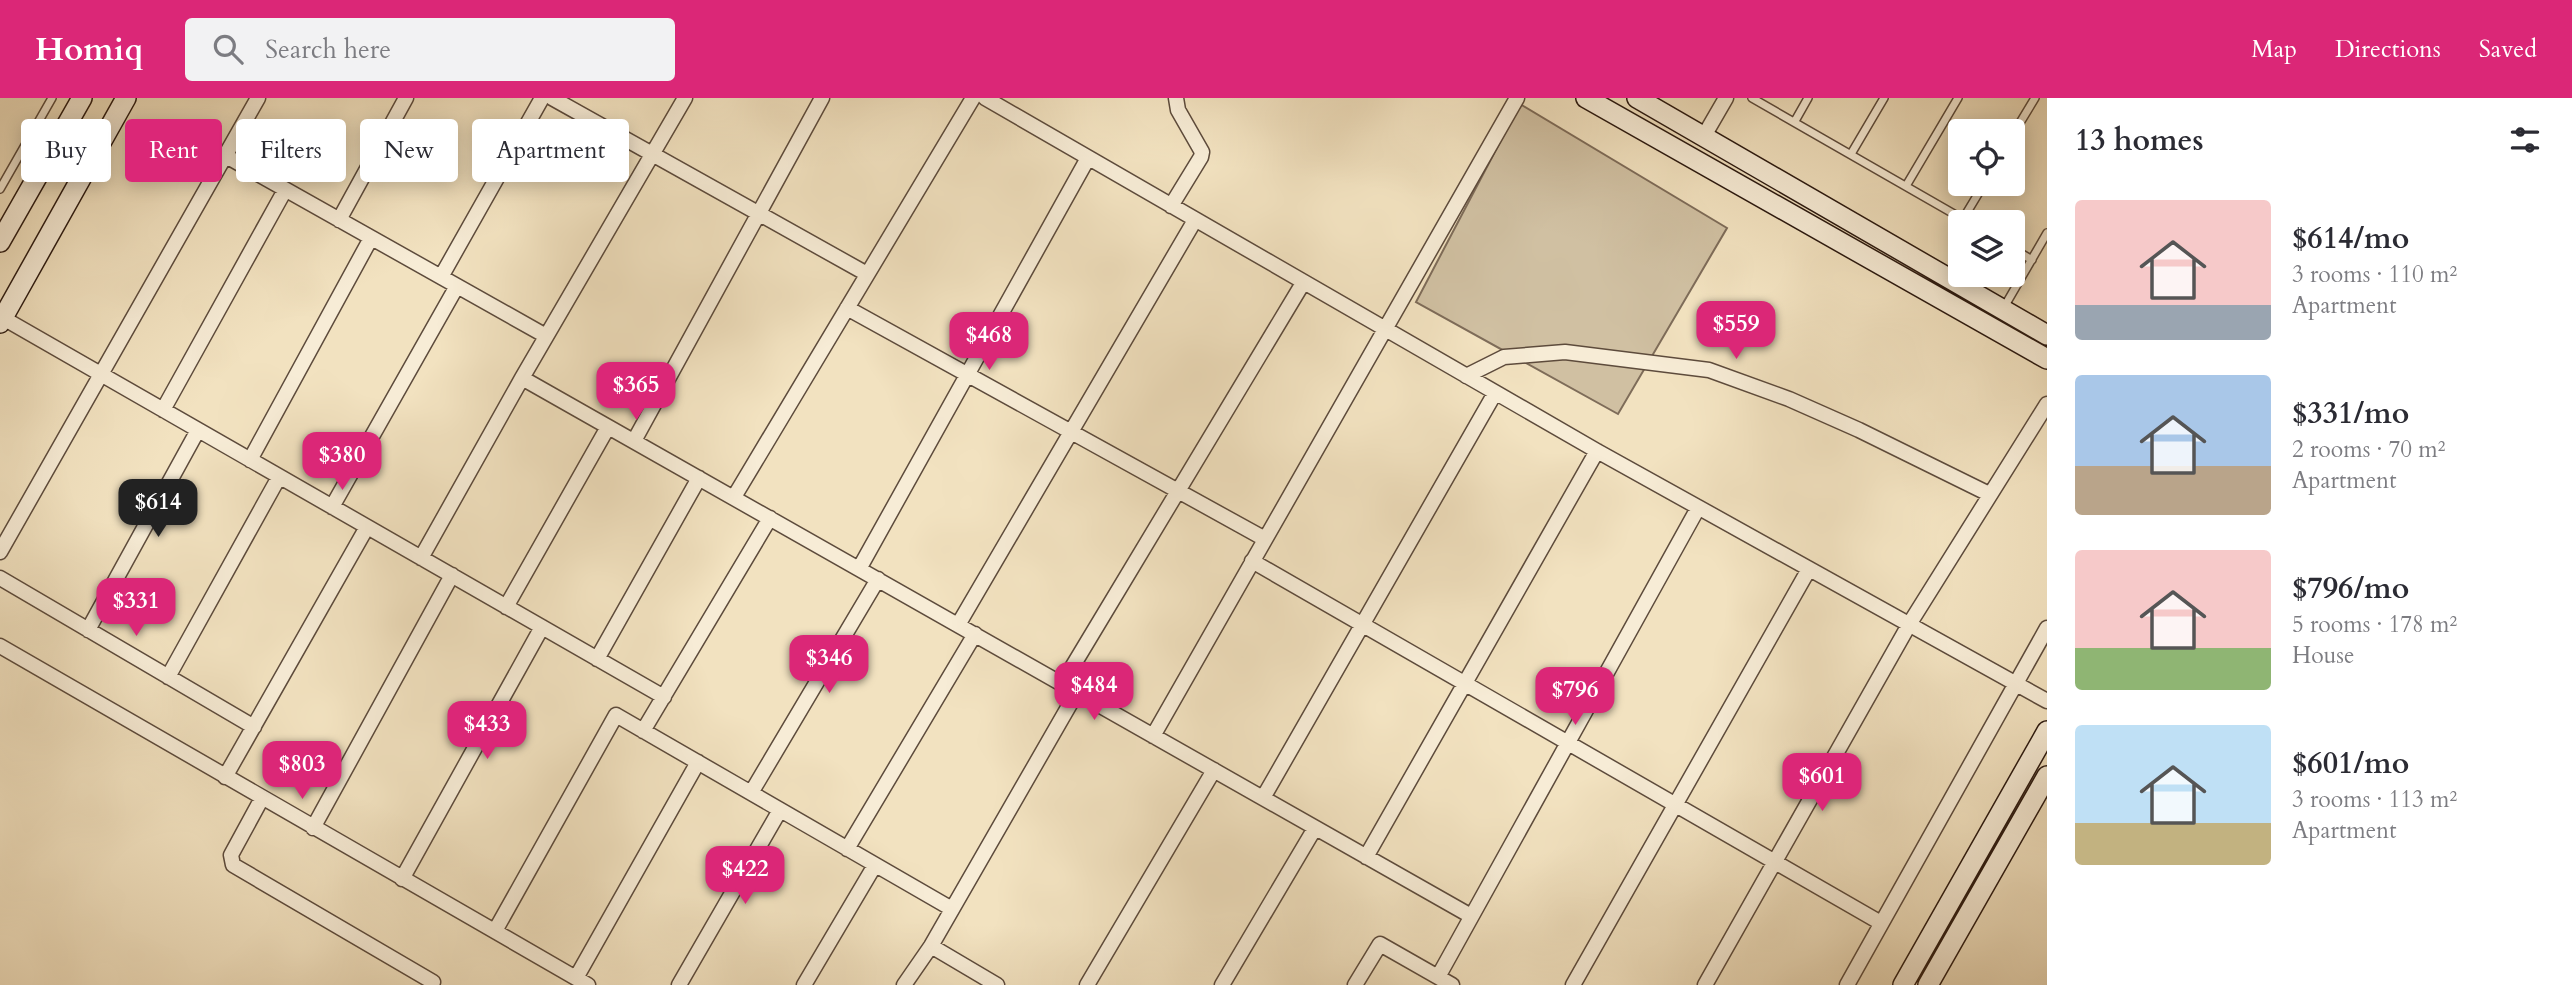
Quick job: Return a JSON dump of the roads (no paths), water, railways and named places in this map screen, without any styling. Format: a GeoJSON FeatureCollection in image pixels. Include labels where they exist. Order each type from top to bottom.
{"type":"FeatureCollection","features":[{"type":"Feature","properties":{"kind":"main road"},"geometry":{"type":"LineString","coordinates":[[0,242],[82,98]]}},
{"type":"Feature","properties":{"kind":"main road"},"geometry":{"type":"LineString","coordinates":[[1,320],[126,98]]}},
{"type":"Feature","properties":{"kind":"main road"},"geometry":{"type":"LineString","coordinates":[[1586,98],[2047,359]]}},
{"type":"Feature","properties":{"kind":"main road"},"geometry":{"type":"LineString","coordinates":[[1637,98],[2047,335]]}},
{"type":"Feature","properties":{"kind":"main road"},"geometry":{"type":"LineString","coordinates":[[1903,985],[2047,731]]}},
{"type":"Feature","properties":{"kind":"main road"},"geometry":{"type":"LineString","coordinates":[[1927,985],[2047,776]]}},
{"type":"Feature","properties":{"kind":"street"},"geometry":{"type":"LineString","coordinates":[[0,552],[258,98]]}},
{"type":"Feature","properties":{"kind":"street"},"geometry":{"type":"LineString","coordinates":[[339,220],[406,98]]}},
{"type":"Feature","properties":{"kind":"street"},"geometry":{"type":"LineString","coordinates":[[441,277],[542,98]]}},
{"type":"Feature","properties":{"kind":"street"},"geometry":{"type":"LineString","coordinates":[[552,98],[867,274]]}},
{"type":"Feature","properties":{"kind":"street"},"geometry":{"type":"LineString","coordinates":[[421,558],[685,98]]}},
{"type":"Feature","properties":{"kind":"street"},"geometry":{"type":"LineString","coordinates":[[634,441],[822,98]]}},
{"type":"Feature","properties":{"kind":"street"},"geometry":{"type":"LineString","coordinates":[[734,497],[973,98]]}},
{"type":"Feature","properties":{"kind":"street"},"geometry":{"type":"LineString","coordinates":[[985,98],[1597,452],[2047,701]]}},
{"type":"Feature","properties":{"kind":"street"},"geometry":{"type":"LineString","coordinates":[[1171,206],[1202,152],[1178,110],[1176,98]]}},
{"type":"Feature","properties":{"kind":"street"},"geometry":{"type":"LineString","coordinates":[[1153,736],[1517,98]]}},
{"type":"Feature","properties":{"kind":"street"},"geometry":{"type":"LineString","coordinates":[[1703,136],[1726,98]]}},
{"type":"Feature","properties":{"kind":"street"},"geometry":{"type":"LineString","coordinates":[[226,156],[546,337]]}},
{"type":"Feature","properties":{"kind":"street"},"geometry":{"type":"LineString","coordinates":[[859,569],[1088,158]]}},
{"type":"Feature","properties":{"kind":"street"},"geometry":{"type":"LineString","coordinates":[[163,410],[285,190]]}},
{"type":"Feature","properties":{"kind":"street"},"geometry":{"type":"LineString","coordinates":[[958,625],[1195,220]]}},
{"type":"Feature","properties":{"kind":"street"},"geometry":{"type":"LineString","coordinates":[[250,460],[371,238]]}},
{"type":"Feature","properties":{"kind":"street"},"geometry":{"type":"LineString","coordinates":[[1062,684],[1303,283]]}},
{"type":"Feature","properties":{"kind":"street"},"geometry":{"type":"LineString","coordinates":[[332,507],[457,286]]}},
{"type":"Feature","properties":{"kind":"street"},"geometry":{"type":"LineString","coordinates":[[847,308],[1265,539]]}},
{"type":"Feature","properties":{"kind":"street"},"geometry":{"type":"LineString","coordinates":[[1,320],[103,375],[664,697]]}},
{"type":"Feature","properties":{"kind":"street"},"geometry":{"type":"LineString","coordinates":[[1466,376],[1504,357],[1565,352],[1709,370],[1824,414],[1989,494]]}},
{"type":"Feature","properties":{"kind":"street"},"geometry":{"type":"LineString","coordinates":[[522,378],[1471,916]]}},
{"type":"Feature","properties":{"kind":"street"},"geometry":{"type":"LineString","coordinates":[[1263,798],[1495,393]]}},
{"type":"Feature","properties":{"kind":"street"},"geometry":{"type":"LineString","coordinates":[[1705,985],[1910,623],[2047,404]]}},
{"type":"Feature","properties":{"kind":"street"},"geometry":{"type":"LineString","coordinates":[[506,607],[608,427]]}},
{"type":"Feature","properties":{"kind":"street"},"geometry":{"type":"LineString","coordinates":[[88,630],[198,430]]}},
{"type":"Feature","properties":{"kind":"street"},"geometry":{"type":"LineString","coordinates":[[1366,857],[1597,452]]}},
{"type":"Feature","properties":{"kind":"street"},"geometry":{"type":"LineString","coordinates":[[168,677],[279,477]]}},
{"type":"Feature","properties":{"kind":"street"},"geometry":{"type":"LineString","coordinates":[[597,659],[699,478]]}},
{"type":"Feature","properties":{"kind":"street"},"geometry":{"type":"LineString","coordinates":[[1438,977],[1698,508]]}},
{"type":"Feature","properties":{"kind":"street"},"geometry":{"type":"LineString","coordinates":[[643,731],[770,518]]}},
{"type":"Feature","properties":{"kind":"street"},"geometry":{"type":"LineString","coordinates":[[225,777],[367,527]]}},
{"type":"Feature","properties":{"kind":"street"},"geometry":{"type":"LineString","coordinates":[[1252,561],[1881,923]]}},
{"type":"Feature","properties":{"kind":"street"},"geometry":{"type":"LineString","coordinates":[[1573,985],[1808,569]]}},
{"type":"Feature","properties":{"kind":"street"},"geometry":{"type":"LineString","coordinates":[[313,828],[452,575]]}},
{"type":"Feature","properties":{"kind":"street"},"geometry":{"type":"LineString","coordinates":[[0,578],[254,727]]}},
{"type":"Feature","properties":{"kind":"street"},"geometry":{"type":"LineString","coordinates":[[751,793],[878,579]]}},
{"type":"Feature","properties":{"kind":"street"},"geometry":{"type":"LineString","coordinates":[[402,878],[542,627]]}},
{"type":"Feature","properties":{"kind":"street"},"geometry":{"type":"LineString","coordinates":[[1847,985],[2047,628]]}},
{"type":"Feature","properties":{"kind":"street"},"geometry":{"type":"LineString","coordinates":[[847,849],[975,634]]}},
{"type":"Feature","properties":{"kind":"street"},"geometry":{"type":"LineString","coordinates":[[0,646],[582,982],[698,762]]}},
{"type":"Feature","properties":{"kind":"street"},"geometry":{"type":"LineString","coordinates":[[905,985],[931,946],[1077,692]]}},
{"type":"Feature","properties":{"kind":"street"},"geometry":{"type":"LineString","coordinates":[[495,932],[616,715],[952,909]]}},
{"type":"Feature","properties":{"kind":"street"},"geometry":{"type":"LineString","coordinates":[[1087,985],[1214,770]]}},
{"type":"Feature","properties":{"kind":"street"},"geometry":{"type":"LineString","coordinates":[[262,798],[231,855],[233,865],[433,982]]}},
{"type":"Feature","properties":{"kind":"street"},"geometry":{"type":"LineString","coordinates":[[679,985],[780,810]]}},
{"type":"Feature","properties":{"kind":"street"},"geometry":{"type":"LineString","coordinates":[[1222,985],[1315,828]]}},
{"type":"Feature","properties":{"kind":"street"},"geometry":{"type":"LineString","coordinates":[[804,985],[875,865]]}},
{"type":"Feature","properties":{"kind":"street"},"geometry":{"type":"LineString","coordinates":[[1355,985],[1380,944],[1452,985]]}},
{"type":"Feature","properties":{"kind":"street"},"geometry":{"type":"LineString","coordinates":[[931,946],[997,985]]}},
{"type":"Feature","properties":{"kind":"lane"},"geometry":{"type":"LineString","coordinates":[[0,189],[52,98]]}},
{"type":"Feature","properties":{"kind":"lane"},"geometry":{"type":"LineString","coordinates":[[1752,98],[1948,210]]}},
{"type":"Feature","properties":{"kind":"lane"},"geometry":{"type":"LineString","coordinates":[[1795,121],[1808,98]]}},
{"type":"Feature","properties":{"kind":"lane"},"geometry":{"type":"LineString","coordinates":[[1851,154],[1884,98]]}},
{"type":"Feature","properties":{"kind":"lane"},"geometry":{"type":"LineString","coordinates":[[1906,186],[1958,98]]}},
{"type":"Feature","properties":{"kind":"lane"},"geometry":{"type":"LineString","coordinates":[[2022,119],[2035,98]]}},
{"type":"Feature","properties":{"kind":"lane"},"geometry":{"type":"LineString","coordinates":[[2003,310],[2047,233]]}},
{"type":"Feature","properties":{"kind":"lane"},"geometry":{"type":"LineString","coordinates":[[2025,256],[2032,260]]}}]}
